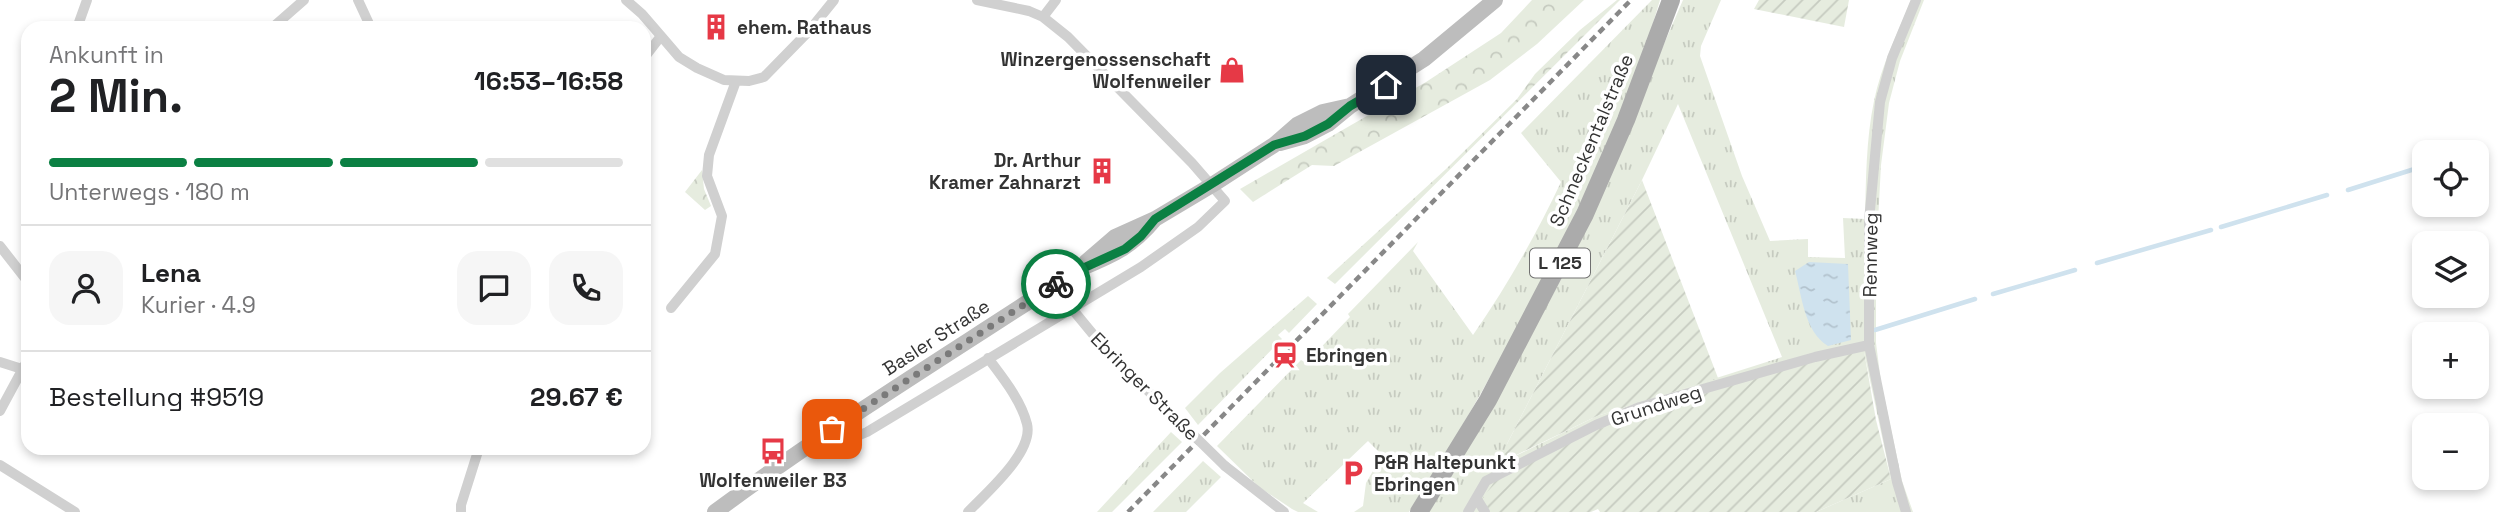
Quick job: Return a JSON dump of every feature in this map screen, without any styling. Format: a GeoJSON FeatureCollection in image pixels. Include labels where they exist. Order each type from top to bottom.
{"type":"FeatureCollection","features":[{"type":"Feature","properties":{"kind":"main road","name":"Basler Straße"},"geometry":{"type":"LineString","coordinates":[[715,512],[766,473],[1077,271],[1125,249],[1141,236],[1155,219],[1274,145],[1297,125],[1323,112],[1350,106],[1424,59],[1494,0]]}},
{"type":"Feature","properties":{"kind":"main road","name":"Schneckentalstraße"},"geometry":{"type":"LineString","coordinates":[[1419,512],[1488,400],[1585,214],[1626,120],[1671,0]]}},
{"type":"Feature","properties":{"kind":"street"},"geometry":{"type":"LineString","coordinates":[[80,21],[87,0]]}},
{"type":"Feature","properties":{"kind":"street"},"geometry":{"type":"LineString","coordinates":[[280,21],[304,0]]}},
{"type":"Feature","properties":{"kind":"street"},"geometry":{"type":"LineString","coordinates":[[358,0],[368,21]]}},
{"type":"Feature","properties":{"kind":"street"},"geometry":{"type":"LineString","coordinates":[[626,0],[648,21]]}},
{"type":"Feature","properties":{"kind":"street"},"geometry":{"type":"LineString","coordinates":[[651,24],[679,57],[697,68],[724,80],[764,78],[834,0]]}},
{"type":"Feature","properties":{"kind":"street"},"geometry":{"type":"LineString","coordinates":[[816,440],[838,444],[851,440],[946,385],[1141,267],[1198,227],[1225,201],[1094,61],[1043,18],[1029,11],[977,0]]}},
{"type":"Feature","properties":{"kind":"street"},"geometry":{"type":"LineString","coordinates":[[1043,18],[1056,0]]}},
{"type":"Feature","properties":{"kind":"street","name":"Rennweg"},"geometry":{"type":"LineString","coordinates":[[1906,512],[1896,482],[1870,345],[1869,221],[1880,102],[1892,58],[1916,0]]}},
{"type":"Feature","properties":{"kind":"street"},"geometry":{"type":"LineString","coordinates":[[651,49],[661,36]]}},
{"type":"Feature","properties":{"kind":"street"},"geometry":{"type":"LineString","coordinates":[[671,308],[715,254],[722,216],[706,176],[709,155],[736,81]]}},
{"type":"Feature","properties":{"kind":"street"},"geometry":{"type":"LineString","coordinates":[[0,246],[21,273]]}},
{"type":"Feature","properties":{"kind":"street","name":"Ebringer Straße"},"geometry":{"type":"LineString","coordinates":[[1073,310],[1106,350],[1225,466],[1284,512]]}},
{"type":"Feature","properties":{"kind":"street","name":"Grundweg"},"geometry":{"type":"LineString","coordinates":[[1468,512],[1486,481],[1596,425],[1629,412],[1805,359],[1870,345]]}},
{"type":"Feature","properties":{"kind":"street"},"geometry":{"type":"LineString","coordinates":[[968,512],[1021,453],[1028,427],[1008,385],[988,358]]}},
{"type":"Feature","properties":{"kind":"street"},"geometry":{"type":"LineString","coordinates":[[0,362],[21,364]]}},
{"type":"Feature","properties":{"kind":"street"},"geometry":{"type":"LineString","coordinates":[[0,411],[21,372]]}},
{"type":"Feature","properties":{"kind":"street"},"geometry":{"type":"LineString","coordinates":[[461,512],[477,455]]}},
{"type":"Feature","properties":{"kind":"street"},"geometry":{"type":"LineString","coordinates":[[0,465],[75,512]]}},
{"type":"Feature","properties":{"kind":"street"},"geometry":{"type":"LineString","coordinates":[[1477,499],[1485,512]]}},
{"type":"Feature","properties":{"kind":"green space"},"geometry":{"type":"Polygon","coordinates":[[[1532,0],[1584,0],[1537,44],[1490,80],[1334,166],[1312,165],[1253,202],[1240,189],[1426,82],[1501,33],[1532,0]]]}},
{"type":"Feature","properties":{"kind":"green space"},"geometry":{"type":"Polygon","coordinates":[[[1620,0],[1335,284],[1327,278],[1446,169],[1517,99],[1535,74],[1580,30],[1620,0]]]}},
{"type":"Feature","properties":{"kind":"green space"},"geometry":{"type":"Polygon","coordinates":[[[1652,0],[1660,0],[1648,40],[1618,119],[1584,196],[1499,361],[1409,512],[1354,512],[1363,506],[1366,483],[1382,455],[1368,441],[1303,503],[1318,512],[1298,512],[1259,487],[1217,446],[1301,360],[1306,363],[1350,317],[1348,314],[1418,242],[1413,251],[1473,335],[1520,260],[1561,182],[1521,133],[1652,0]]]}},
{"type":"Feature","properties":{"kind":"green space"},"geometry":{"type":"Polygon","coordinates":[[[1683,0],[1721,0],[1701,46],[1700,56],[1742,176],[1770,241],[1808,239],[1808,257],[1845,258],[1843,218],[1865,219],[1869,130],[1881,75],[1911,0],[1924,0],[1900,61],[1889,103],[1881,165],[1876,260],[1876,343],[1881,382],[1902,481],[1913,512],[1816,512],[1891,479],[1864,352],[1488,512],[1429,512],[1483,424],[1567,268],[1683,0]],[[1678,104],[1507,444],[1509,459],[1597,416],[1782,357],[1678,104]]]}},
{"type":"Feature","properties":{"kind":"green space"},"geometry":{"type":"Polygon","coordinates":[[[1759,0],[1849,0],[1844,27],[1754,9],[1759,0]]]}},
{"type":"Feature","properties":{"kind":"green space"},"geometry":{"type":"Polygon","coordinates":[[[702,170],[704,189],[711,206],[705,210],[685,192],[702,170]]]}},
{"type":"Feature","properties":{"kind":"green space"},"geometry":{"type":"Polygon","coordinates":[[[1642,180],[1718,378],[1597,416],[1508,459],[1505,454],[1507,444],[1642,180]]]}},
{"type":"Feature","properties":{"kind":"green space"},"geometry":{"type":"Polygon","coordinates":[[[1308,296],[1317,304],[1289,333],[1285,329],[1278,335],[1282,339],[1198,425],[1185,408],[1220,373],[1308,296]]]}},
{"type":"Feature","properties":{"kind":"green space"},"geometry":{"type":"Polygon","coordinates":[[[1864,351],[1876,420],[1891,479],[1816,512],[1600,512],[1598,509],[1591,512],[1488,512],[1481,501],[1495,481],[1569,442],[1628,417],[1808,362],[1864,351]]]}},
{"type":"Feature","properties":{"kind":"green space"},"geometry":{"type":"Polygon","coordinates":[[[1171,432],[1182,442],[1112,512],[1097,512],[1171,432]]]}},
{"type":"Feature","properties":{"kind":"green space"},"geometry":{"type":"Polygon","coordinates":[[[1203,461],[1221,477],[1186,512],[1153,512],[1203,461]]]}},
{"type":"Feature","properties":{"kind":"water"},"geometry":{"type":"Polygon","coordinates":[[[1809,262],[1848,264],[1851,340],[1828,346],[1809,322],[1795,271],[1809,262]]]}},
{"type":"Feature","properties":{"kind":"waterway"},"geometry":{"type":"LineString","coordinates":[[2348,190],[2412,170]]}},
{"type":"Feature","properties":{"kind":"waterway"},"geometry":{"type":"LineString","coordinates":[[2221,227],[2327,195]]}},
{"type":"Feature","properties":{"kind":"waterway"},"geometry":{"type":"LineString","coordinates":[[2097,263],[2211,230]]}},
{"type":"Feature","properties":{"kind":"waterway"},"geometry":{"type":"LineString","coordinates":[[1993,294],[2075,270]]}},
{"type":"Feature","properties":{"kind":"waterway"},"geometry":{"type":"LineString","coordinates":[[1875,330],[1975,299]]}},
{"type":"Feature","properties":{"kind":"railway"},"geometry":{"type":"LineString","coordinates":[[1128,512],[1631,0]]}},
{"type":"Feature","properties":{"kind":"way so far"},"geometry":{"type":"LineString","coordinates":[[832,429],[1056,284]]}},
{"type":"Feature","properties":{"kind":"place","name":"ehem. Rathaus"},"geometry":{"type":"Point","coordinates":[716,27]}},
{"type":"Feature","properties":{"kind":"place","name":"Winzergenossenschaft Wolfenweiler"},"geometry":{"type":"Point","coordinates":[1232,70]}},
{"type":"Feature","properties":{"kind":"place","name":"Dr. Arthur Kramer Zahnarzt"},"geometry":{"type":"Point","coordinates":[1102,171]}},
{"type":"Feature","properties":{"kind":"place","name":"Ebringen"},"geometry":{"type":"Point","coordinates":[1285,355]}},
{"type":"Feature","properties":{"kind":"place","name":"Wolfenweiler B3"},"geometry":{"type":"Point","coordinates":[773,451]}},
{"type":"Feature","properties":{"kind":"place","name":"P&R Haltepunkt Ebringen"},"geometry":{"type":"Point","coordinates":[1353,473]}},
{"type":"Feature","properties":{"kind":"route"},"geometry":{"type":"LineString","coordinates":[[1056,284],[1125,249],[1141,236],[1155,219],[1274,145],[1305,136],[1328,124],[1350,106],[1386,85]]}}]}
